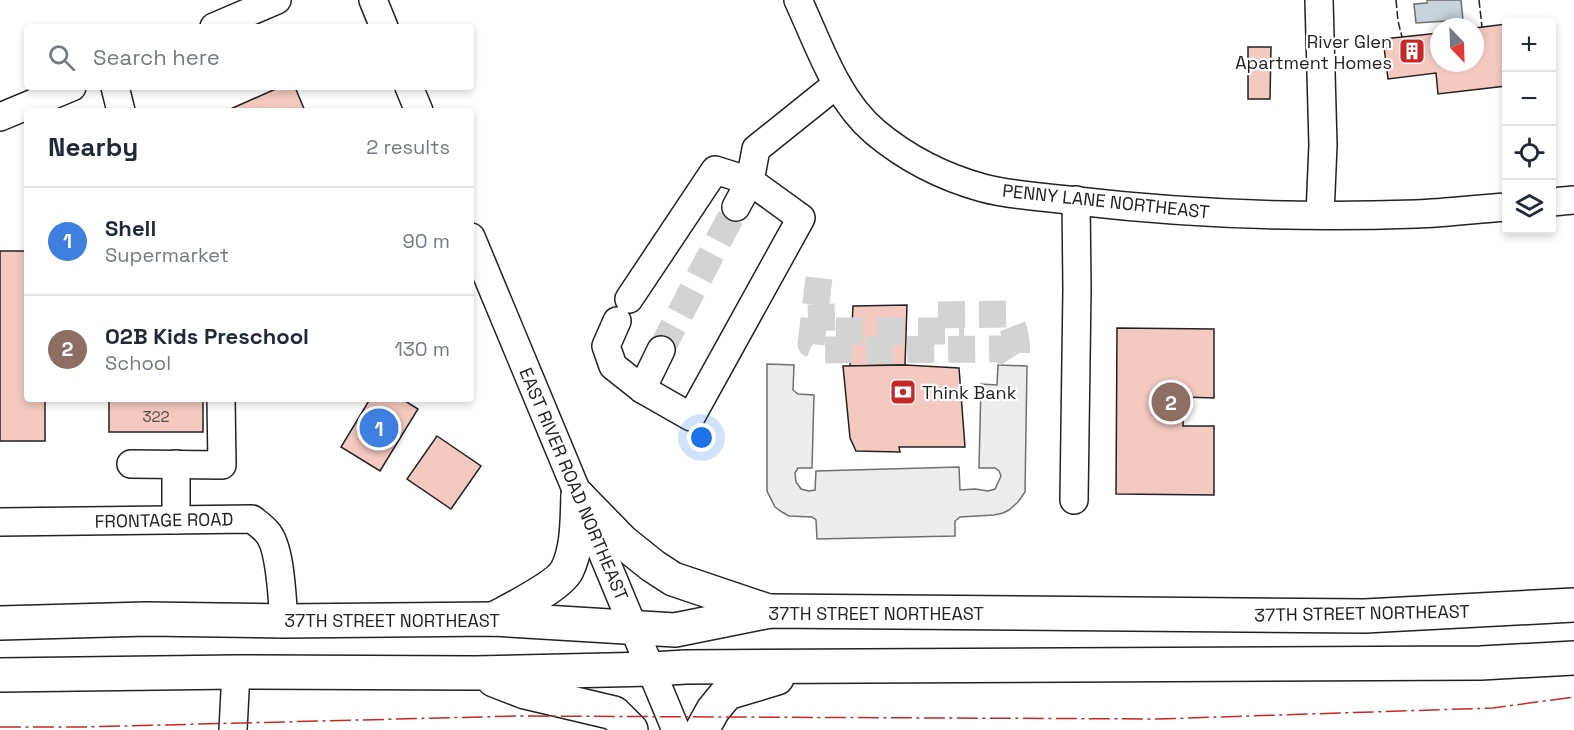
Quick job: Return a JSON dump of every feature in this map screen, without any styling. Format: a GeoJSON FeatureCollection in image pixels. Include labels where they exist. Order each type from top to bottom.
{"type":"FeatureCollection","features":[{"type":"Feature","properties":{"kind":"main road"},"geometry":{"type":"LineString","coordinates":[[579,496],[623,542],[673,579],[770,611]]}},
{"type":"Feature","properties":{"kind":"main road"},"geometry":{"type":"LineString","coordinates":[[494,619],[559,580],[567,570],[574,546],[579,496]]}},
{"type":"Feature","properties":{"kind":"main road"},"geometry":{"type":"LineString","coordinates":[[1487,610],[1574,598]]}},
{"type":"Feature","properties":{"kind":"main road","name":"37TH STREET NORTHEAST"},"geometry":{"type":"LineString","coordinates":[[0,622],[146,619],[284,621],[494,619],[675,630],[770,611],[1365,616],[1574,606]]}},
{"type":"Feature","properties":{"kind":"main road"},"geometry":{"type":"LineString","coordinates":[[0,675],[236,672],[476,673],[686,667],[1481,663],[1574,658]]}},
{"type":"Feature","properties":{"kind":"main road"},"geometry":{"type":"LineString","coordinates":[[702,730],[713,710],[727,693],[815,667]]}},
{"type":"Feature","properties":{"kind":"main road"},"geometry":{"type":"LineString","coordinates":[[476,673],[525,692],[614,713],[631,730]]}},
{"type":"Feature","properties":{"kind":"street"},"geometry":{"type":"LineString","coordinates":[[221,24],[278,0]]}},
{"type":"Feature","properties":{"kind":"street"},"geometry":{"type":"LineString","coordinates":[[373,0],[383,24]]}},
{"type":"Feature","properties":{"kind":"street","name":"PENNY LANE NORTHEAST"},"geometry":{"type":"LineString","coordinates":[[798,0],[837,84],[855,111],[873,131],[921,164],[984,188],[1028,196],[1156,209],[1250,214],[1418,214],[1502,207]]}},
{"type":"Feature","properties":{"kind":"street"},"geometry":{"type":"LineString","coordinates":[[1319,0],[1323,146],[1320,215]]}},
{"type":"Feature","properties":{"kind":"street"},"geometry":{"type":"LineString","coordinates":[[736,207],[750,181],[756,149],[837,84]]}},
{"type":"Feature","properties":{"kind":"street"},"geometry":{"type":"LineString","coordinates":[[0,117],[65,90]]}},
{"type":"Feature","properties":{"kind":"street"},"geometry":{"type":"LineString","coordinates":[[116,90],[120,108]]}},
{"type":"Feature","properties":{"kind":"street"},"geometry":{"type":"LineString","coordinates":[[410,90],[418,108]]}},
{"type":"Feature","properties":{"kind":"street"},"geometry":{"type":"LineString","coordinates":[[715,170],[750,181],[801,218],[691,417],[642,388],[613,366],[606,346],[623,310],[715,170]]}},
{"type":"Feature","properties":{"kind":"street"},"geometry":{"type":"LineString","coordinates":[[1556,202],[1574,200]]}},
{"type":"Feature","properties":{"kind":"street"},"geometry":{"type":"LineString","coordinates":[[1074,500],[1076,201]]}},
{"type":"Feature","properties":{"kind":"street","name":"EAST RIVER ROAD NORTHEAST"},"geometry":{"type":"LineString","coordinates":[[474,244],[676,730]]}},
{"type":"Feature","properties":{"kind":"street"},"geometry":{"type":"LineString","coordinates":[[642,388],[661,350]]}},
{"type":"Feature","properties":{"kind":"street"},"geometry":{"type":"LineString","coordinates":[[131,464],[222,465],[221,402]]}},
{"type":"Feature","properties":{"kind":"street"},"geometry":{"type":"LineString","coordinates":[[176,464],[176,520]]}},
{"type":"Feature","properties":{"kind":"street","name":"FRONTAGE ROAD"},"geometry":{"type":"LineString","coordinates":[[0,522],[252,519],[268,533],[276,551],[284,621]]}},
{"type":"Feature","properties":{"kind":"street"},"geometry":{"type":"LineString","coordinates":[[233,730],[236,672]]}},
{"type":"Feature","properties":{"kind":"shaded area"},"geometry":{"type":"Polygon","coordinates":[[[1427,0],[1461,0],[1463,18],[1430,18],[1430,22],[1416,23],[1414,4],[1427,3],[1427,0]]]}},
{"type":"Feature","properties":{"kind":"shaded area"},"geometry":{"type":"Polygon","coordinates":[[[767,364],[794,365],[793,390],[798,394],[814,395],[812,468],[798,468],[795,473],[796,482],[801,489],[809,491],[815,490],[816,471],[959,467],[960,490],[995,489],[1001,476],[999,471],[995,468],[979,468],[981,384],[997,385],[998,365],[1027,366],[1025,492],[1018,502],[1003,513],[960,517],[955,521],[955,536],[817,539],[816,520],[812,517],[789,516],[782,512],[775,507],[767,491],[767,364]]]}},
{"type":"Feature","properties":{"kind":"building","name":"River Glen Apartment Homes"},"geometry":{"type":"Polygon","coordinates":[[[1502,25],[1502,86],[1438,94],[1436,73],[1388,79],[1383,39],[1430,34],[1430,72],[1484,72],[1484,27],[1502,25]]]}},
{"type":"Feature","properties":{"kind":"building"},"geometry":{"type":"Polygon","coordinates":[[[1248,47],[1271,47],[1270,99],[1248,99],[1248,47]]]}},
{"type":"Feature","properties":{"kind":"building"},"geometry":{"type":"Polygon","coordinates":[[[273,90],[296,90],[304,108],[233,108],[273,90]]]}},
{"type":"Feature","properties":{"kind":"building"},"geometry":{"type":"Polygon","coordinates":[[[0,251],[24,251],[24,402],[45,402],[45,441],[0,441],[0,251]]]}},
{"type":"Feature","properties":{"kind":"building"},"geometry":{"type":"Polygon","coordinates":[[[907,305],[905,365],[850,366],[853,306],[907,305]]]}},
{"type":"Feature","properties":{"kind":"building"},"geometry":{"type":"Polygon","coordinates":[[[1117,328],[1214,329],[1214,398],[1184,397],[1183,426],[1214,426],[1214,495],[1116,494],[1117,328]]]}},
{"type":"Feature","properties":{"kind":"building","name":"Think Bank"},"geometry":{"type":"Polygon","coordinates":[[[905,365],[959,368],[965,447],[899,447],[900,452],[856,451],[850,438],[843,366],[905,365]]]}},
{"type":"Feature","properties":{"kind":"building"},"geometry":{"type":"Polygon","coordinates":[[[109,402],[203,402],[203,432],[109,432],[109,402]]]}},
{"type":"Feature","properties":{"kind":"building"},"geometry":{"type":"Polygon","coordinates":[[[368,402],[407,402],[418,409],[380,471],[341,447],[368,402]]]}},
{"type":"Feature","properties":{"kind":"building"},"geometry":{"type":"Polygon","coordinates":[[[437,436],[481,466],[451,509],[407,479],[437,436]]]}},
{"type":"Feature","properties":{"kind":"tunnel"},"geometry":{"type":"LineString","coordinates":[[661,350],[736,207]]}},
{"type":"Feature","properties":{"kind":"tunnel"},"geometry":{"type":"LineString","coordinates":[[819,278],[811,344],[824,350],[1005,349],[1016,366]]}},
{"type":"Feature","properties":{"kind":"tunnel"},"geometry":{"type":"LineString","coordinates":[[821,304],[822,331],[964,331]]}},
{"type":"Feature","properties":{"kind":"tunnel"},"geometry":{"type":"LineString","coordinates":[[938,315],[1006,314],[1015,333],[1016,366]]}},
{"type":"Feature","properties":{"kind":"fence"},"geometry":{"type":"LineString","coordinates":[[1396,0],[1402,37]]}},
{"type":"Feature","properties":{"kind":"fence"},"geometry":{"type":"LineString","coordinates":[[1479,0],[1481,18]]}},
{"type":"Feature","properties":{"kind":"power"},"geometry":{"type":"LineString","coordinates":[[0,727],[518,716],[1157,719],[1493,708],[1574,697]]}},
{"type":"Feature","properties":{"kind":"place","name":"River Glen Apartment Homes"},"geometry":{"type":"Point","coordinates":[1412,51]}},
{"type":"Feature","properties":{"kind":"place","name":"Think Bank"},"geometry":{"type":"Point","coordinates":[903,392]}},
{"type":"Feature","properties":{"kind":"place","name":"O2B Kids Preschool"},"geometry":{"type":"Point","coordinates":[1171,402]}},
{"type":"Feature","properties":{"kind":"place","name":"Shell"},"geometry":{"type":"Point","coordinates":[379,428]}}]}
